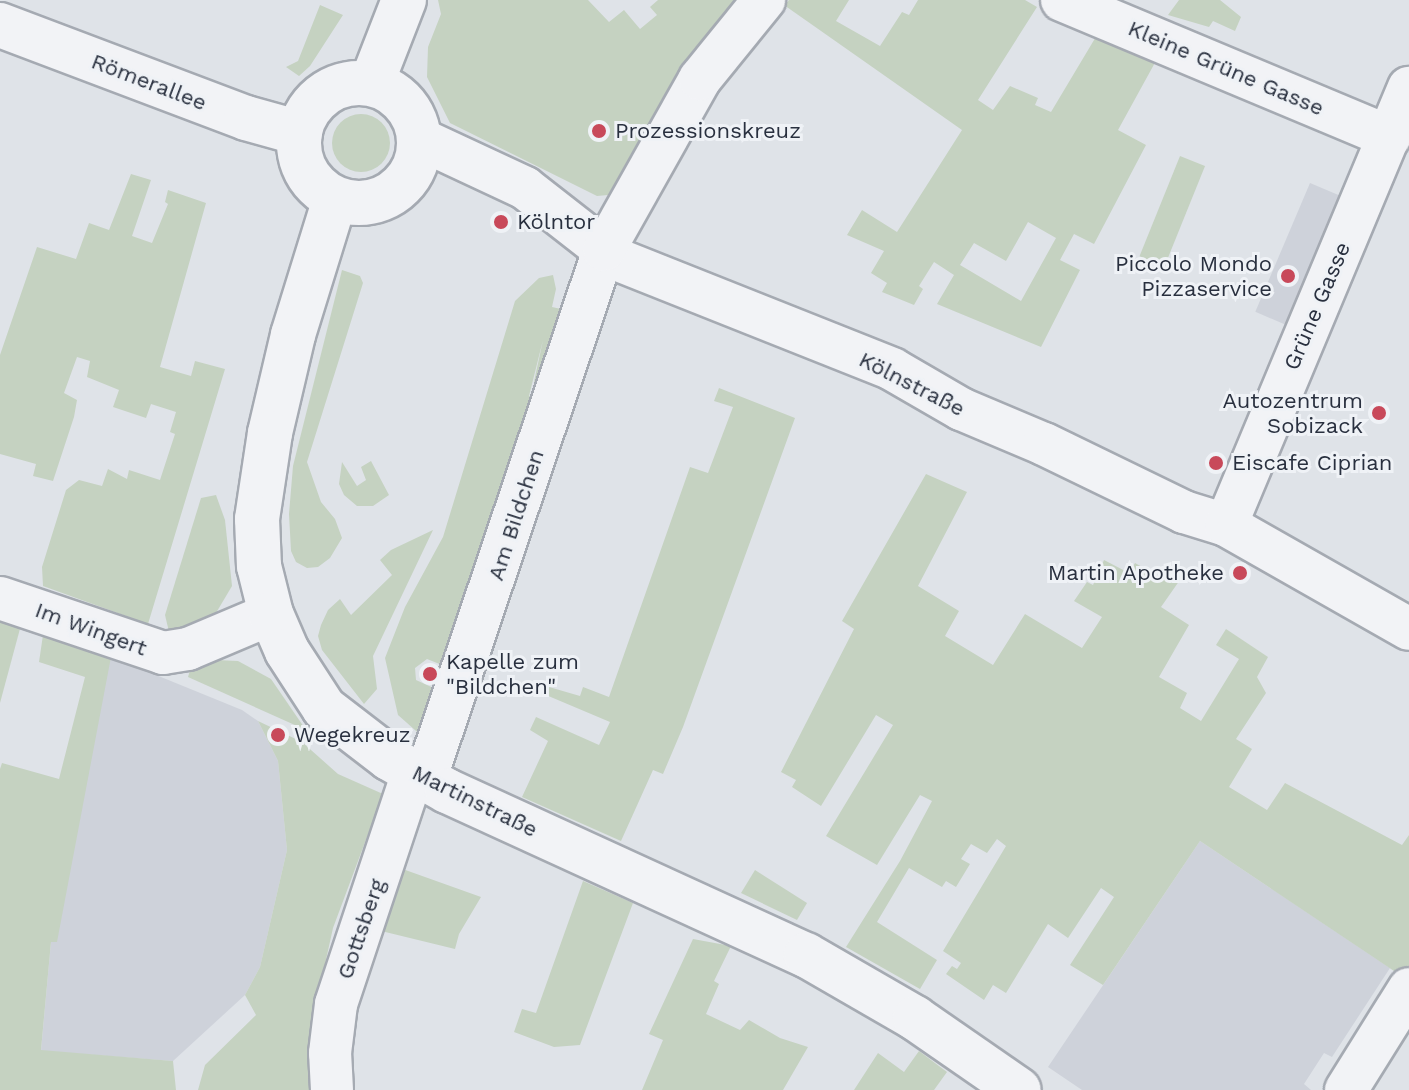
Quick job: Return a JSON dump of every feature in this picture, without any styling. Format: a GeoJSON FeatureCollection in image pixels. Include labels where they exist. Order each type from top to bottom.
{"type":"FeatureCollection","features":[{"type":"Feature","properties":{"kind":"street"},"geometry":{"type":"LineString","coordinates":[[372,82],[404,0]]}},
{"type":"Feature","properties":{"kind":"street","name":"Am Bildchen"},"geometry":{"type":"LineString","coordinates":[[419,776],[604,250],[700,79],[764,0]]}},
{"type":"Feature","properties":{"kind":"street","name":"Kleine Grüne Gasse"},"geometry":{"type":"LineString","coordinates":[[1062,0],[1389,137]]}},
{"type":"Feature","properties":{"kind":"street","name":"Römerallee"},"geometry":{"type":"LineString","coordinates":[[0,25],[246,118],[300,133]]}},
{"type":"Feature","properties":{"kind":"street"},"geometry":{"type":"LineString","coordinates":[[372,82],[393,94],[408,109],[418,138],[415,164],[394,191],[369,202],[335,199],[322,192],[305,170],[299,147],[300,133],[305,118],[320,96],[350,83],[372,82]]}},
{"type":"Feature","properties":{"kind":"street","name":"Grüne Gasse"},"geometry":{"type":"LineString","coordinates":[[1226,525],[1409,88]]}},
{"type":"Feature","properties":{"kind":"street","name":"Kölnstraße"},"geometry":{"type":"LineString","coordinates":[[418,138],[525,188],[604,250],[629,265],[892,369],[961,409],[1044,444],[1184,512],[1226,525],[1409,629]]}},
{"type":"Feature","properties":{"kind":"street","name":"Martinstraße"},"geometry":{"type":"LineString","coordinates":[[335,199],[293,335],[262,473],[257,543],[271,614],[287,651],[324,708],[419,776],[806,955],[915,1018],[1019,1090]]}},
{"type":"Feature","properties":{"kind":"street","name":"Im Wingert"},"geometry":{"type":"LineString","coordinates":[[0,598],[163,653],[188,649],[271,614]]}},
{"type":"Feature","properties":{"kind":"street","name":"Gottsberg"},"geometry":{"type":"LineString","coordinates":[[332,1090],[330,1053],[336,1004],[419,776]]}},
{"type":"Feature","properties":{"kind":"street"},"geometry":{"type":"LineString","coordinates":[[1346,1090],[1409,989]]}},
{"type":"Feature","properties":{"kind":"shaded area"},"geometry":{"type":"Polygon","coordinates":[[[1310,183],[1345,198],[1290,327],[1255,312],[1310,183]]]}},
{"type":"Feature","properties":{"kind":"shaded area"},"geometry":{"type":"Polygon","coordinates":[[[107,655],[242,710],[258,721],[278,761],[287,850],[260,967],[245,995],[173,1061],[41,1051],[51,942],[107,655]]]}},
{"type":"Feature","properties":{"kind":"shaded area"},"geometry":{"type":"Polygon","coordinates":[[[1200,841],[1390,968],[1332,1057],[1324,1053],[1304,1084],[1311,1090],[1082,1090],[1048,1067],[1200,841]]]}},
{"type":"Feature","properties":{"kind":"green space"},"geometry":{"type":"Polygon","coordinates":[[[438,0],[588,0],[609,22],[624,10],[640,29],[657,15],[650,7],[658,0],[738,0],[608,195],[597,196],[450,123],[427,77],[428,47],[441,14],[438,0]]]}},
{"type":"Feature","properties":{"kind":"green space"},"geometry":{"type":"Polygon","coordinates":[[[789,0],[849,0],[836,21],[880,46],[902,12],[909,15],[918,0],[1025,0],[1037,7],[978,100],[993,110],[1010,86],[1038,98],[1035,105],[1051,112],[1097,35],[1157,59],[1118,130],[1146,145],[1094,244],[1074,234],[1060,260],[1080,270],[1041,347],[937,304],[954,275],[934,262],[919,286],[923,289],[914,305],[882,292],[887,283],[871,273],[884,251],[847,235],[862,210],[897,232],[962,130],[784,5],[789,0]],[[1028,222],[1006,261],[974,243],[960,265],[1021,301],[1056,238],[1028,222]]]}},
{"type":"Feature","properties":{"kind":"green space"},"geometry":{"type":"Polygon","coordinates":[[[1179,0],[1220,0],[1241,17],[1235,31],[1213,21],[1209,27],[1168,15],[1179,0]]]}},
{"type":"Feature","properties":{"kind":"green space"},"geometry":{"type":"Polygon","coordinates":[[[320,5],[343,15],[310,66],[299,76],[286,67],[298,61],[320,5]]]}},
{"type":"Feature","properties":{"kind":"green space"},"geometry":{"type":"Polygon","coordinates":[[[361,114],[382,122],[390,143],[382,164],[361,172],[340,164],[332,143],[340,122],[361,114]]]}},
{"type":"Feature","properties":{"kind":"green space"},"geometry":{"type":"Polygon","coordinates":[[[1180,156],[1205,166],[1165,266],[1140,256],[1180,156]]]}},
{"type":"Feature","properties":{"kind":"green space"},"geometry":{"type":"Polygon","coordinates":[[[131,174],[151,180],[132,236],[152,243],[168,204],[165,202],[168,190],[206,203],[160,367],[191,376],[195,361],[225,369],[148,624],[43,586],[42,567],[66,490],[79,480],[102,486],[108,469],[127,479],[129,470],[160,480],[175,434],[170,432],[176,412],[151,404],[146,418],[113,407],[119,390],[87,377],[90,361],[77,357],[64,393],[77,400],[74,417],[53,481],[33,476],[36,464],[0,454],[0,355],[37,247],[76,259],[89,223],[109,230],[131,174]]]}},
{"type":"Feature","properties":{"kind":"green space"},"geometry":{"type":"Polygon","coordinates":[[[342,270],[360,276],[363,283],[307,462],[321,502],[335,519],[342,538],[330,558],[318,567],[307,568],[296,562],[291,551],[289,514],[293,466],[342,270]]]}},
{"type":"Feature","properties":{"kind":"green space"},"geometry":{"type":"Polygon","coordinates":[[[553,275],[556,289],[552,307],[561,309],[544,386],[534,382],[543,340],[529,396],[541,398],[492,547],[482,543],[478,557],[487,563],[447,667],[427,659],[415,668],[416,680],[438,690],[424,738],[398,715],[385,658],[405,607],[443,537],[515,301],[539,278],[553,275]]]}},
{"type":"Feature","properties":{"kind":"green space"},"geometry":{"type":"Polygon","coordinates":[[[719,388],[795,418],[683,727],[663,774],[653,770],[621,841],[522,797],[548,741],[530,730],[536,717],[599,745],[610,722],[546,695],[549,687],[580,696],[583,687],[609,697],[690,467],[708,473],[733,407],[714,401],[719,388]]]}},
{"type":"Feature","properties":{"kind":"green space"},"geometry":{"type":"Polygon","coordinates":[[[371,461],[389,495],[373,506],[357,506],[344,495],[339,484],[342,462],[357,486],[366,480],[361,467],[371,461]]]}},
{"type":"Feature","properties":{"kind":"green space"},"geometry":{"type":"Polygon","coordinates":[[[926,474],[967,492],[918,586],[959,611],[945,636],[993,665],[1025,614],[1082,648],[1102,617],[1074,601],[1087,582],[1093,585],[1104,560],[1129,573],[1135,563],[1160,577],[1170,570],[1182,577],[1161,607],[1189,625],[1159,677],[1187,693],[1180,708],[1201,721],[1239,659],[1216,645],[1226,629],[1268,657],[1257,677],[1266,693],[1236,739],[1252,749],[1229,787],[1267,810],[1285,783],[1402,845],[1409,835],[1409,965],[1403,977],[1200,841],[1103,985],[1070,965],[1114,897],[1101,888],[1068,938],[1048,924],[1006,993],[993,985],[984,1000],[946,974],[952,966],[957,969],[961,963],[943,951],[1006,846],[997,839],[987,853],[971,844],[961,859],[970,864],[956,887],[946,881],[942,887],[909,868],[877,922],[937,960],[920,989],[846,947],[900,861],[932,801],[920,795],[877,865],[826,836],[893,725],[876,715],[821,806],[792,787],[796,780],[781,772],[854,629],[842,621],[926,474]]]}},
{"type":"Feature","properties":{"kind":"green space"},"geometry":{"type":"Polygon","coordinates":[[[216,495],[225,520],[232,586],[213,618],[170,636],[165,615],[201,498],[216,495]]]}},
{"type":"Feature","properties":{"kind":"green space"},"geometry":{"type":"Polygon","coordinates":[[[433,530],[373,656],[377,689],[364,704],[322,650],[318,636],[321,625],[328,610],[340,599],[351,615],[392,575],[380,560],[391,550],[433,530]]]}},
{"type":"Feature","properties":{"kind":"green space"},"geometry":{"type":"Polygon","coordinates":[[[0,619],[21,625],[0,703],[0,619]]]}},
{"type":"Feature","properties":{"kind":"green space"},"geometry":{"type":"Polygon","coordinates":[[[43,635],[111,657],[57,942],[51,942],[41,1050],[173,1061],[176,1090],[0,1090],[0,769],[2,763],[59,779],[85,677],[39,662],[43,635]]]}},
{"type":"Feature","properties":{"kind":"green space"},"geometry":{"type":"Polygon","coordinates":[[[216,660],[238,661],[271,679],[306,730],[188,677],[191,667],[216,660]]]}},
{"type":"Feature","properties":{"kind":"green space"},"geometry":{"type":"Polygon","coordinates":[[[258,721],[302,742],[338,774],[383,794],[333,928],[312,1023],[317,1090],[198,1090],[205,1065],[256,1015],[245,995],[260,967],[287,850],[278,761],[258,721]]]}},
{"type":"Feature","properties":{"kind":"green space"},"geometry":{"type":"Polygon","coordinates":[[[397,867],[481,897],[459,934],[455,949],[373,929],[397,867]]]}},
{"type":"Feature","properties":{"kind":"green space"},"geometry":{"type":"Polygon","coordinates":[[[755,870],[807,903],[797,920],[741,893],[755,870]]]}},
{"type":"Feature","properties":{"kind":"green space"},"geometry":{"type":"Polygon","coordinates":[[[583,881],[633,903],[580,1045],[554,1047],[514,1032],[522,1009],[536,1013],[583,881]]]}},
{"type":"Feature","properties":{"kind":"green space"},"geometry":{"type":"Polygon","coordinates":[[[693,939],[731,946],[714,981],[719,984],[706,1014],[740,1030],[749,1020],[780,1038],[808,1047],[783,1090],[642,1090],[663,1040],[649,1034],[693,939]]]}},
{"type":"Feature","properties":{"kind":"green space"},"geometry":{"type":"Polygon","coordinates":[[[919,1051],[947,1072],[934,1090],[854,1090],[878,1053],[904,1072],[919,1051]]]}},
{"type":"Feature","properties":{"kind":"place","name":"Prozessionskreuz"},"geometry":{"type":"Point","coordinates":[599,131]}},
{"type":"Feature","properties":{"kind":"place","name":"Kölntor"},"geometry":{"type":"Point","coordinates":[501,222]}},
{"type":"Feature","properties":{"kind":"place","name":"Piccolo Mondo Pizzaservice"},"geometry":{"type":"Point","coordinates":[1288,276]}},
{"type":"Feature","properties":{"kind":"place","name":"Autozentrum Sobizack"},"geometry":{"type":"Point","coordinates":[1379,413]}},
{"type":"Feature","properties":{"kind":"place","name":"Eiscafe Ciprian"},"geometry":{"type":"Point","coordinates":[1216,463]}},
{"type":"Feature","properties":{"kind":"place","name":"Martin Apotheke"},"geometry":{"type":"Point","coordinates":[1240,573]}},
{"type":"Feature","properties":{"kind":"place","name":"Kapelle zum \"Bildchen\""},"geometry":{"type":"Point","coordinates":[430,674]}},
{"type":"Feature","properties":{"kind":"place","name":"Wegekreuz"},"geometry":{"type":"Point","coordinates":[278,735]}}]}
